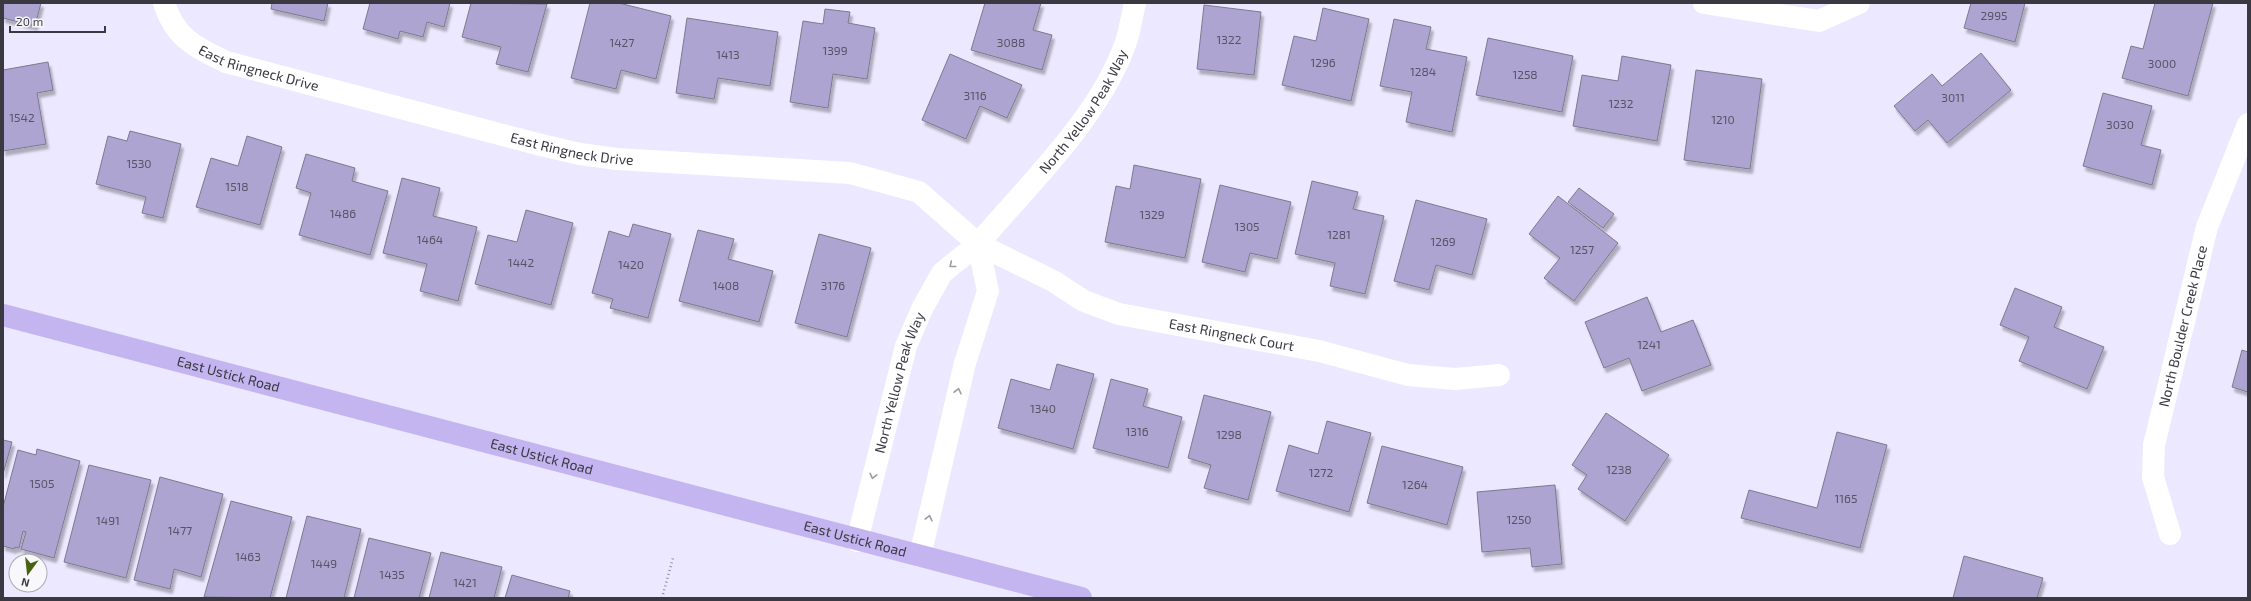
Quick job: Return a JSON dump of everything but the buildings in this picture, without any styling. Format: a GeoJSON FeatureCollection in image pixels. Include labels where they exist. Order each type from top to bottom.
{"type":"FeatureCollection","features":[{"type":"Feature","properties":{"kind":"main road","name":"East Ustick Road"},"geometry":{"type":"LineString","coordinates":[[3,315],[1081,598]]}},
{"type":"Feature","properties":{"kind":"street","name":"North Yellow Peak Way"},"geometry":{"type":"LineString","coordinates":[[857,540],[906,346],[922,308],[942,273],[978,244],[1070,137],[1093,107],[1112,76],[1126,41],[1135,3]]}},
{"type":"Feature","properties":{"kind":"street"},"geometry":{"type":"LineString","coordinates":[[1704,3],[1819,21],[1859,3]]}},
{"type":"Feature","properties":{"kind":"street","name":"East Ringneck Drive"},"geometry":{"type":"LineString","coordinates":[[166,11],[194,47],[226,62],[545,146],[617,159],[850,173],[919,192],[978,244]]}},
{"type":"Feature","properties":{"kind":"street","name":"North Boulder Creek Place"},"geometry":{"type":"LineString","coordinates":[[2170,534],[2153,477],[2154,445],[2207,227],[2248,124]]}},
{"type":"Feature","properties":{"kind":"street","name":"East Ringneck Court"},"geometry":{"type":"LineString","coordinates":[[978,244],[1053,281],[1084,301],[1119,314],[1319,351],[1408,375],[1455,379],[1499,375]]}},
{"type":"Feature","properties":{"kind":"street"},"geometry":{"type":"LineString","coordinates":[[920,556],[965,363],[988,291],[978,244]]}},
{"type":"Feature","properties":{"kind":"path"},"geometry":{"type":"LineString","coordinates":[[662,598],[673,558]]}}]}
